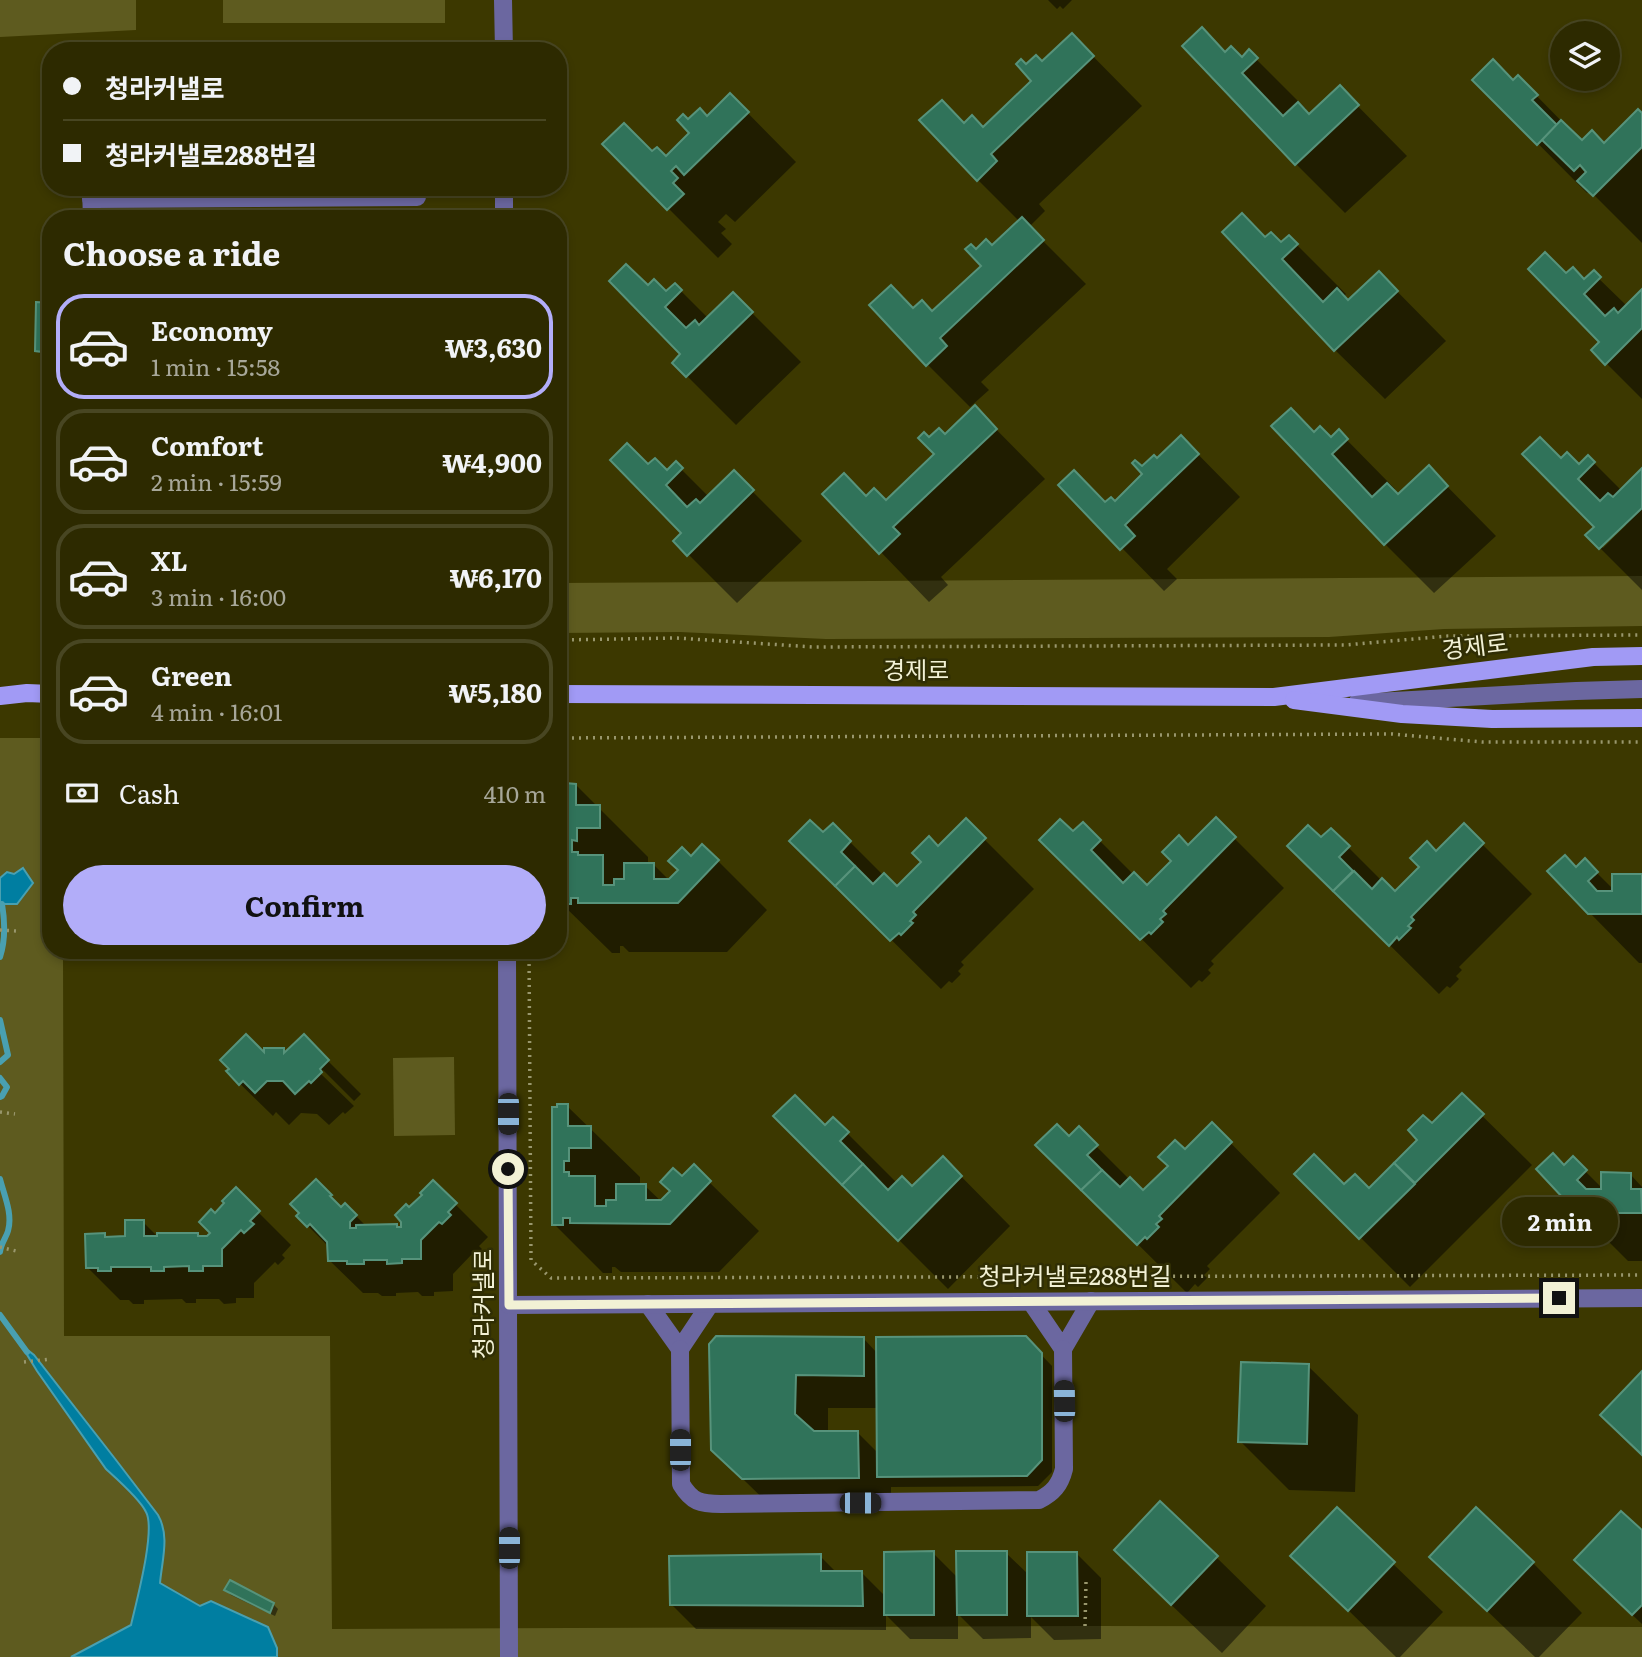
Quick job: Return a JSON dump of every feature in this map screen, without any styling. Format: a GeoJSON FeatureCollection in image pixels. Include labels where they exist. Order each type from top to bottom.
{"type":"FeatureCollection","features":[{"type":"Feature","properties":{"kind":"main road","name":"경제로"},"geometry":{"type":"LineString","coordinates":[[567,694],[1274,697],[1593,657],[1642,656]]}},
{"type":"Feature","properties":{"kind":"main road"},"geometry":{"type":"LineString","coordinates":[[0,688],[42,694]]}},
{"type":"Feature","properties":{"kind":"main road"},"geometry":{"type":"LineString","coordinates":[[0,696],[27,693]]}},
{"type":"Feature","properties":{"kind":"main road","name":"경제로"},"geometry":{"type":"LineString","coordinates":[[1274,697],[1402,714],[1492,719],[1642,718]]}},
{"type":"Feature","properties":{"kind":"street"},"geometry":{"type":"LineString","coordinates":[[503,0],[504,42]]}},
{"type":"Feature","properties":{"kind":"street"},"geometry":{"type":"LineString","coordinates":[[336,196],[417,196]]}},
{"type":"Feature","properties":{"kind":"street"},"geometry":{"type":"LineString","coordinates":[[1326,705],[1642,689]]}},
{"type":"Feature","properties":{"kind":"street","name":"청라커낼로"},"geometry":{"type":"LineString","coordinates":[[507,959],[509,1657]]}},
{"type":"Feature","properties":{"kind":"street","name":"청라커낼로288번길"},"geometry":{"type":"LineString","coordinates":[[509,1305],[1642,1298]]}},
{"type":"Feature","properties":{"kind":"street"},"geometry":{"type":"LineString","coordinates":[[710,1304],[680,1349],[680,1475],[681,1484],[694,1500],[706,1504],[721,1504],[1026,1501],[1039,1500],[1049,1495],[1056,1489],[1064,1469],[1063,1349],[1091,1301]]}},
{"type":"Feature","properties":{"kind":"street"},"geometry":{"type":"LineString","coordinates":[[1031,1302],[1063,1349]]}},
{"type":"Feature","properties":{"kind":"street"},"geometry":{"type":"LineString","coordinates":[[648,1304],[680,1349]]}},
{"type":"Feature","properties":{"kind":"path"},"geometry":{"type":"LineString","coordinates":[[567,640],[677,638],[813,647],[1331,645],[1448,636],[1642,635]]}},
{"type":"Feature","properties":{"kind":"path"},"geometry":{"type":"LineString","coordinates":[[567,738],[1392,734],[1482,742],[1642,742]]}},
{"type":"Feature","properties":{"kind":"path"},"geometry":{"type":"LineString","coordinates":[[0,930],[16,931]]}},
{"type":"Feature","properties":{"kind":"path"},"geometry":{"type":"LineString","coordinates":[[529,959],[531,1260],[551,1278],[1642,1275]]}},
{"type":"Feature","properties":{"kind":"path"},"geometry":{"type":"LineString","coordinates":[[0,1112],[15,1114]]}},
{"type":"Feature","properties":{"kind":"path"},"geometry":{"type":"LineString","coordinates":[[0,1247],[16,1251]]}},
{"type":"Feature","properties":{"kind":"path"},"geometry":{"type":"LineString","coordinates":[[26,1362],[51,1359]]}},
{"type":"Feature","properties":{"kind":"path"},"geometry":{"type":"LineString","coordinates":[[1085,1626],[1086,1582]]}},
{"type":"Feature","properties":{"kind":"shaded area"},"geometry":{"type":"Polygon","coordinates":[[[0,0],[136,0],[136,30],[0,37],[0,0]]]}},
{"type":"Feature","properties":{"kind":"shaded area"},"geometry":{"type":"Polygon","coordinates":[[[223,0],[445,0],[445,23],[223,23],[223,0]]]}},
{"type":"Feature","properties":{"kind":"shaded area"},"geometry":{"type":"Polygon","coordinates":[[[1642,576],[1642,626],[1444,629],[1329,637],[826,639],[680,632],[567,633],[567,583],[1642,576]]]}},
{"type":"Feature","properties":{"kind":"shaded area"},"geometry":{"type":"Polygon","coordinates":[[[0,738],[42,738],[42,959],[63,959],[64,1336],[330,1336],[332,1629],[1642,1627],[1642,1657],[0,1657],[0,738]]]}},
{"type":"Feature","properties":{"kind":"shaded area"},"geometry":{"type":"Polygon","coordinates":[[[454,1057],[455,1135],[394,1136],[393,1058],[454,1057]]]}},
{"type":"Feature","properties":{"kind":"water"},"geometry":{"type":"Polygon","coordinates":[[[23,868],[33,883],[17,904],[0,904],[0,878],[7,872],[14,874],[23,868]]]}},
{"type":"Feature","properties":{"kind":"water"},"geometry":{"type":"Polygon","coordinates":[[[29,1351],[158,1515],[164,1531],[160,1583],[200,1606],[211,1601],[268,1627],[277,1648],[277,1657],[71,1657],[131,1625],[144,1567],[149,1534],[148,1521],[143,1507],[106,1469],[37,1371],[26,1353],[29,1351]]]}},
{"type":"Feature","properties":{"kind":"building"},"geometry":{"type":"Polygon","coordinates":[[[1202,27],[1225,52],[1231,46],[1242,57],[1249,49],[1258,58],[1242,73],[1283,116],[1298,102],[1309,114],[1340,85],[1359,105],[1295,165],[1182,46],[1202,27]]]}},
{"type":"Feature","properties":{"kind":"building"},"geometry":{"type":"Polygon","coordinates":[[[1072,33],[1094,56],[991,154],[997,161],[977,181],[919,120],[942,100],[964,123],[972,115],[983,127],[1031,81],[1016,64],[1021,59],[1026,64],[1036,55],[1042,61],[1072,33]]]}},
{"type":"Feature","properties":{"kind":"building"},"geometry":{"type":"Polygon","coordinates":[[[1493,59],[1513,80],[1518,75],[1538,95],[1532,100],[1557,125],[1537,145],[1472,80],[1493,59]]]}},
{"type":"Feature","properties":{"kind":"building"},"geometry":{"type":"Polygon","coordinates":[[[730,93],[749,112],[684,175],[676,166],[671,171],[678,178],[673,183],[684,194],[667,210],[602,144],[624,123],[652,151],[657,147],[666,156],[689,133],[677,120],[683,114],[688,119],[700,108],[707,116],[730,93]]]}},
{"type":"Feature","properties":{"kind":"building"},"geometry":{"type":"Polygon","coordinates":[[[1638,109],[1642,113],[1642,147],[1593,196],[1577,181],[1586,172],[1580,165],[1574,171],[1542,140],[1561,120],[1582,140],[1592,130],[1604,143],[1638,109]]]}},
{"type":"Feature","properties":{"kind":"building"},"geometry":{"type":"Polygon","coordinates":[[[1242,213],[1265,237],[1271,232],[1281,242],[1289,235],[1298,244],[1282,259],[1323,302],[1337,288],[1348,300],[1379,271],[1398,291],[1334,351],[1222,232],[1242,213]]]}},
{"type":"Feature","properties":{"kind":"building"},"geometry":{"type":"Polygon","coordinates":[[[1022,217],[1044,240],[940,338],[947,346],[926,366],[869,305],[891,285],[913,308],[922,300],[932,311],[981,266],[965,249],[971,244],[976,249],[986,239],[992,245],[1022,217]]]}},
{"type":"Feature","properties":{"kind":"building"},"geometry":{"type":"Polygon","coordinates":[[[1545,252],[1566,273],[1573,267],[1584,279],[1594,270],[1601,277],[1584,294],[1605,316],[1614,308],[1618,313],[1642,289],[1642,328],[1605,365],[1591,350],[1599,342],[1528,269],[1545,252]]]}},
{"type":"Feature","properties":{"kind":"building"},"geometry":{"type":"Polygon","coordinates":[[[626,264],[648,285],[654,279],[666,291],[675,283],[682,290],[665,307],[686,328],[695,320],[699,325],[733,292],[753,312],[686,377],[672,363],[680,354],[609,281],[626,264]]]}},
{"type":"Feature","properties":{"kind":"building"},"geometry":{"type":"Polygon","coordinates":[[[36,302],[42,302],[42,352],[35,351],[36,302]]]}},
{"type":"Feature","properties":{"kind":"building"},"geometry":{"type":"Polygon","coordinates":[[[975,405],[997,429],[893,527],[900,534],[879,554],[822,494],[844,473],[866,496],[874,488],[886,500],[934,454],[918,438],[924,432],[929,437],[939,428],[945,434],[975,405]]]}},
{"type":"Feature","properties":{"kind":"building"},"geometry":{"type":"Polygon","coordinates":[[[1291,408],[1314,432],[1320,426],[1331,437],[1339,429],[1348,439],[1332,454],[1372,497],[1387,483],[1398,494],[1429,465],[1448,486],[1384,545],[1271,426],[1291,408]]]}},
{"type":"Feature","properties":{"kind":"building"},"geometry":{"type":"Polygon","coordinates":[[[1181,435],[1199,454],[1125,525],[1135,536],[1120,550],[1058,485],[1074,470],[1105,502],[1111,497],[1115,501],[1142,474],[1132,463],[1135,460],[1142,466],[1154,455],[1157,458],[1181,435]]]}},
{"type":"Feature","properties":{"kind":"building"},"geometry":{"type":"Polygon","coordinates":[[[1540,437],[1561,458],[1567,452],[1579,464],[1588,455],[1595,462],[1578,479],[1600,501],[1608,493],[1613,497],[1642,468],[1642,508],[1599,549],[1585,535],[1594,527],[1522,454],[1540,437]]]}},
{"type":"Feature","properties":{"kind":"building"},"geometry":{"type":"Polygon","coordinates":[[[627,443],[648,464],[655,458],[667,470],[676,461],[683,468],[666,485],[687,507],[696,499],[700,503],[734,470],[754,490],[687,556],[673,541],[681,533],[610,460],[627,443]]]}},
{"type":"Feature","properties":{"kind":"building"},"geometry":{"type":"Polygon","coordinates":[[[567,783],[576,784],[576,805],[600,805],[600,828],[577,828],[577,841],[572,840],[572,852],[578,852],[578,855],[603,855],[603,885],[614,885],[614,879],[624,879],[624,863],[654,863],[654,879],[669,879],[678,870],[668,861],[682,847],[691,856],[702,844],[719,860],[678,903],[578,903],[578,898],[571,898],[571,904],[567,904],[567,783]]]}},
{"type":"Feature","properties":{"kind":"building"},"geometry":{"type":"Polygon","coordinates":[[[1216,817],[1236,837],[1163,911],[1166,914],[1160,919],[1163,922],[1140,940],[1039,840],[1060,819],[1073,831],[1083,822],[1101,840],[1091,850],[1123,883],[1134,872],[1147,885],[1171,861],[1162,852],[1179,835],[1188,845],[1216,817]]]}},
{"type":"Feature","properties":{"kind":"building"},"geometry":{"type":"Polygon","coordinates":[[[966,818],[986,838],[913,912],[916,915],[910,921],[913,923],[890,941],[835,886],[855,866],[873,884],[884,873],[897,886],[921,862],[912,853],[929,836],[938,846],[966,818]]]}},
{"type":"Feature","properties":{"kind":"building"},"geometry":{"type":"Polygon","coordinates":[[[810,820],[823,832],[833,823],[851,841],[841,852],[855,866],[835,886],[789,841],[810,820]]]}},
{"type":"Feature","properties":{"kind":"building"},"geometry":{"type":"Polygon","coordinates":[[[1464,823],[1484,843],[1411,917],[1414,920],[1408,926],[1411,928],[1389,946],[1333,891],[1354,871],[1372,889],[1382,878],[1395,891],[1419,867],[1410,858],[1427,841],[1436,851],[1464,823]]]}},
{"type":"Feature","properties":{"kind":"building"},"geometry":{"type":"Polygon","coordinates":[[[1308,825],[1321,837],[1331,828],[1350,846],[1339,857],[1353,871],[1333,891],[1287,846],[1308,825]]]}},
{"type":"Feature","properties":{"kind":"building"},"geometry":{"type":"Polygon","coordinates":[[[1565,855],[1576,867],[1585,858],[1598,872],[1588,881],[1597,891],[1612,891],[1612,874],[1642,874],[1642,914],[1588,914],[1547,871],[1565,855]]]}},
{"type":"Feature","properties":{"kind":"building"},"geometry":{"type":"Polygon","coordinates":[[[246,1034],[264,1052],[264,1048],[284,1048],[284,1053],[304,1034],[329,1060],[311,1083],[309,1081],[295,1094],[283,1081],[267,1081],[255,1093],[243,1081],[239,1085],[220,1060],[246,1034]]]}},
{"type":"Feature","properties":{"kind":"building"},"geometry":{"type":"Polygon","coordinates":[[[1462,1093],[1484,1114],[1415,1183],[1394,1163],[1417,1140],[1408,1130],[1423,1115],[1432,1123],[1462,1093]]]}},
{"type":"Feature","properties":{"kind":"building"},"geometry":{"type":"Polygon","coordinates":[[[795,1095],[825,1125],[833,1117],[849,1132],[840,1141],[863,1164],[842,1185],[773,1116],[795,1095]]]}},
{"type":"Feature","properties":{"kind":"building"},"geometry":{"type":"Polygon","coordinates":[[[557,1104],[568,1104],[568,1126],[591,1126],[591,1148],[569,1148],[569,1161],[564,1161],[564,1172],[569,1172],[569,1176],[595,1176],[595,1206],[606,1206],[606,1200],[616,1200],[616,1184],[646,1184],[646,1200],[661,1200],[670,1191],[660,1182],[673,1168],[682,1176],[694,1164],[711,1181],[670,1224],[570,1223],[570,1218],[563,1218],[563,1225],[552,1225],[552,1107],[557,1107],[557,1104]]]}},
{"type":"Feature","properties":{"kind":"building"},"geometry":{"type":"Polygon","coordinates":[[[1212,1122],[1232,1142],[1159,1216],[1162,1219],[1156,1224],[1159,1227],[1137,1245],[1081,1190],[1102,1170],[1120,1187],[1130,1177],[1143,1190],[1168,1166],[1158,1157],[1175,1140],[1185,1149],[1212,1122]]]}},
{"type":"Feature","properties":{"kind":"building"},"geometry":{"type":"Polygon","coordinates":[[[1057,1124],[1069,1136],[1079,1126],[1098,1145],[1087,1155],[1102,1170],[1081,1190],[1035,1145],[1057,1124]]]}},
{"type":"Feature","properties":{"kind":"building"},"geometry":{"type":"Polygon","coordinates":[[[1553,1153],[1564,1165],[1573,1156],[1587,1170],[1577,1180],[1586,1189],[1601,1189],[1601,1172],[1631,1173],[1631,1189],[1641,1189],[1642,1213],[1577,1213],[1536,1169],[1553,1153]]]}},
{"type":"Feature","properties":{"kind":"building"},"geometry":{"type":"Polygon","coordinates":[[[1314,1154],[1344,1184],[1355,1174],[1369,1188],[1394,1163],[1415,1184],[1359,1239],[1294,1174],[1314,1154]]]}},
{"type":"Feature","properties":{"kind":"building"},"geometry":{"type":"Polygon","coordinates":[[[943,1156],[962,1176],[898,1241],[842,1185],[863,1164],[888,1190],[902,1176],[912,1186],[943,1156]]]}},
{"type":"Feature","properties":{"kind":"building"},"geometry":{"type":"Polygon","coordinates":[[[316,1179],[341,1207],[345,1203],[357,1215],[350,1222],[350,1228],[356,1228],[356,1225],[397,1224],[397,1227],[401,1227],[401,1222],[395,1215],[406,1204],[409,1207],[433,1180],[457,1203],[448,1212],[451,1215],[442,1224],[439,1222],[421,1240],[421,1259],[402,1259],[402,1263],[387,1264],[387,1260],[364,1260],[364,1264],[328,1261],[327,1242],[310,1224],[307,1227],[296,1216],[299,1213],[290,1204],[316,1179]]]}},
{"type":"Feature","properties":{"kind":"building"},"geometry":{"type":"Polygon","coordinates":[[[236,1187],[260,1211],[250,1221],[254,1224],[244,1233],[241,1230],[222,1249],[222,1266],[203,1266],[203,1271],[189,1271],[189,1266],[164,1267],[164,1271],[151,1271],[151,1267],[111,1267],[111,1271],[86,1268],[85,1234],[125,1236],[125,1220],[144,1220],[144,1236],[157,1236],[157,1233],[198,1233],[198,1236],[207,1236],[210,1233],[199,1222],[211,1209],[215,1213],[236,1187]]]}},
{"type":"Feature","properties":{"kind":"building"},"geometry":{"type":"Polygon","coordinates":[[[716,1336],[864,1337],[864,1376],[796,1375],[795,1414],[814,1431],[858,1431],[859,1478],[742,1479],[711,1450],[709,1344],[716,1336]]]}},
{"type":"Feature","properties":{"kind":"building"},"geometry":{"type":"Polygon","coordinates":[[[1026,1336],[1042,1353],[1042,1460],[1027,1476],[877,1477],[876,1337],[1026,1336]]]}},
{"type":"Feature","properties":{"kind":"building"},"geometry":{"type":"Polygon","coordinates":[[[1241,1362],[1309,1364],[1307,1444],[1238,1442],[1241,1362]]]}},
{"type":"Feature","properties":{"kind":"building"},"geometry":{"type":"Polygon","coordinates":[[[1642,1371],[1642,1455],[1600,1415],[1642,1371]]]}},
{"type":"Feature","properties":{"kind":"building"},"geometry":{"type":"Polygon","coordinates":[[[1160,1501],[1218,1556],[1171,1605],[1114,1550],[1160,1501]]]}},
{"type":"Feature","properties":{"kind":"building"},"geometry":{"type":"Polygon","coordinates":[[[1337,1507],[1395,1562],[1348,1611],[1290,1556],[1337,1507]]]}},
{"type":"Feature","properties":{"kind":"building"},"geometry":{"type":"Polygon","coordinates":[[[1476,1507],[1534,1562],[1487,1611],[1429,1557],[1476,1507]]]}},
{"type":"Feature","properties":{"kind":"building"},"geometry":{"type":"Polygon","coordinates":[[[1621,1511],[1642,1530],[1642,1605],[1632,1615],[1574,1560],[1621,1511]]]}},
{"type":"Feature","properties":{"kind":"building"},"geometry":{"type":"Polygon","coordinates":[[[934,1551],[934,1615],[884,1615],[884,1552],[934,1551]]]}},
{"type":"Feature","properties":{"kind":"building"},"geometry":{"type":"Polygon","coordinates":[[[956,1551],[1007,1551],[1007,1615],[957,1615],[956,1551]]]}},
{"type":"Feature","properties":{"kind":"building"},"geometry":{"type":"Polygon","coordinates":[[[1027,1552],[1077,1552],[1078,1616],[1027,1616],[1027,1552]]]}},
{"type":"Feature","properties":{"kind":"building"},"geometry":{"type":"Polygon","coordinates":[[[821,1554],[821,1571],[862,1571],[863,1606],[670,1605],[669,1556],[821,1554]]]}},
{"type":"Feature","properties":{"kind":"building"},"geometry":{"type":"Polygon","coordinates":[[[230,1580],[274,1603],[270,1613],[224,1590],[230,1580]]]}},
{"type":"Feature","properties":{"kind":"waterway"},"geometry":{"type":"LineString","coordinates":[[0,957],[4,930],[2,904]]}},
{"type":"Feature","properties":{"kind":"waterway"},"geometry":{"type":"LineString","coordinates":[[0,1020],[8,1055],[0,1062]]}},
{"type":"Feature","properties":{"kind":"waterway"},"geometry":{"type":"LineString","coordinates":[[0,1078],[7,1087],[0,1097]]}},
{"type":"Feature","properties":{"kind":"waterway"},"geometry":{"type":"LineString","coordinates":[[0,1179],[9,1218],[8,1231],[0,1252]]}},
{"type":"Feature","properties":{"kind":"waterway"},"geometry":{"type":"LineString","coordinates":[[0,1315],[27,1352]]}},
{"type":"Feature","properties":{"kind":"route"},"geometry":{"type":"LineString","coordinates":[[508,1169],[509,1305],[1559,1298]]}}]}
